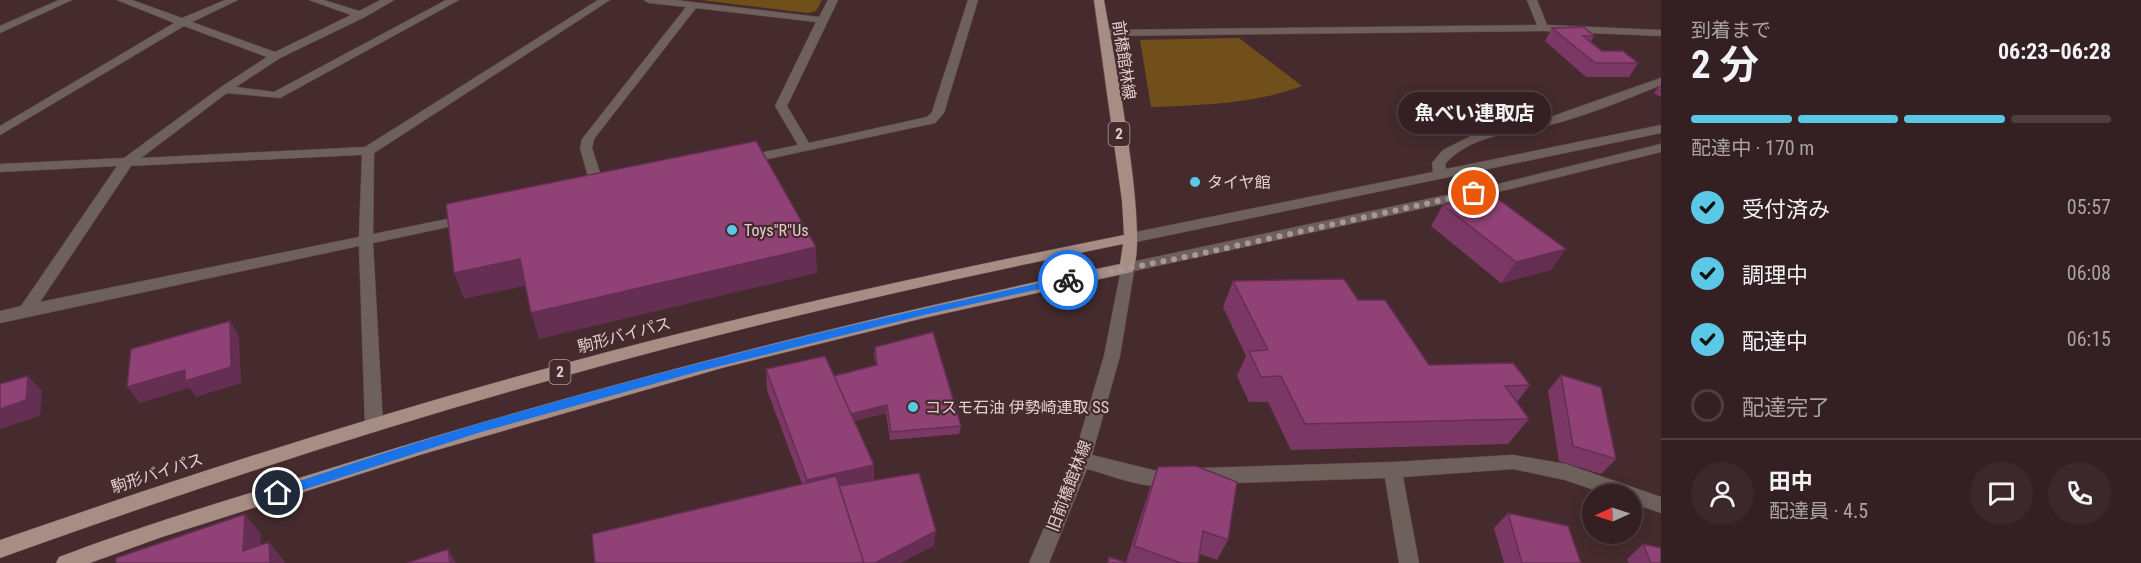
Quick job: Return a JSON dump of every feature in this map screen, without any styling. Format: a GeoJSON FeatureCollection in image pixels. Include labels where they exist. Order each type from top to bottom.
{"type":"FeatureCollection","features":[{"type":"Feature","properties":{"kind":"main road","name":"前橋館林線"},"geometry":{"type":"LineString","coordinates":[[1099,0],[1129,201],[1131,238],[1127,268]]}},
{"type":"Feature","properties":{"kind":"main road","name":"駒形バイパス"},"geometry":{"type":"LineString","coordinates":[[0,549],[107,510],[374,425],[604,360],[798,309],[1131,238]]}},
{"type":"Feature","properties":{"kind":"main road","name":"2"},"geometry":{"type":"LineString","coordinates":[[66,563],[90,558],[481,428],[677,374],[928,311],[1127,268]]}},
{"type":"Feature","properties":{"kind":"street"},"geometry":{"type":"LineString","coordinates":[[0,30],[67,0]]}},
{"type":"Feature","properties":{"kind":"street"},"geometry":{"type":"LineString","coordinates":[[122,0],[276,56]]}},
{"type":"Feature","properties":{"kind":"street"},"geometry":{"type":"LineString","coordinates":[[0,131],[183,22],[233,0]]}},
{"type":"Feature","properties":{"kind":"street"},"geometry":{"type":"LineString","coordinates":[[314,0],[361,15]]}},
{"type":"Feature","properties":{"kind":"street"},"geometry":{"type":"LineString","coordinates":[[26,310],[127,162],[225,89],[276,56],[389,0]]}},
{"type":"Feature","properties":{"kind":"street"},"geometry":{"type":"LineString","coordinates":[[225,89],[276,96],[454,0]]}},
{"type":"Feature","properties":{"kind":"street"},"geometry":{"type":"LineString","coordinates":[[0,168],[368,151],[605,0]]}},
{"type":"Feature","properties":{"kind":"street"},"geometry":{"type":"LineString","coordinates":[[650,0],[822,20]]}},
{"type":"Feature","properties":{"kind":"street"},"geometry":{"type":"LineString","coordinates":[[805,147],[781,106],[833,0]]}},
{"type":"Feature","properties":{"kind":"street"},"geometry":{"type":"LineString","coordinates":[[735,162],[931,120],[938,113],[973,0]]}},
{"type":"Feature","properties":{"kind":"street"},"geometry":{"type":"LineString","coordinates":[[1532,0],[1543,28]]}},
{"type":"Feature","properties":{"kind":"street"},"geometry":{"type":"LineString","coordinates":[[598,191],[586,148],[588,139],[693,5]]}},
{"type":"Feature","properties":{"kind":"street"},"geometry":{"type":"LineString","coordinates":[[1103,33],[1543,28],[1661,33]]}},
{"type":"Feature","properties":{"kind":"street"},"geometry":{"type":"LineString","coordinates":[[1440,174],[1438,163],[1443,155],[1469,141],[1554,120],[1661,81]]}},
{"type":"Feature","properties":{"kind":"street"},"geometry":{"type":"LineString","coordinates":[[1131,238],[1661,129]]}},
{"type":"Feature","properties":{"kind":"street"},"geometry":{"type":"LineString","coordinates":[[1127,268],[1486,191],[1661,148]]}},
{"type":"Feature","properties":{"kind":"street"},"geometry":{"type":"LineString","coordinates":[[368,151],[366,240],[374,425]]}},
{"type":"Feature","properties":{"kind":"street"},"geometry":{"type":"LineString","coordinates":[[0,317],[482,216]]}},
{"type":"Feature","properties":{"kind":"street","name":"旧前橋館林線"},"geometry":{"type":"LineString","coordinates":[[1040,563],[1082,460],[1112,356],[1127,268]]}},
{"type":"Feature","properties":{"kind":"street"},"geometry":{"type":"LineString","coordinates":[[1082,460],[1154,478],[1393,470],[1513,462],[1566,472],[1600,484]]}},
{"type":"Feature","properties":{"kind":"street"},"geometry":{"type":"LineString","coordinates":[[1393,470],[1409,563]]}},
{"type":"Feature","properties":{"kind":"street"},"geometry":{"type":"LineString","coordinates":[[1642,498],[1661,505]]}},
{"type":"Feature","properties":{"kind":"shaded area"},"geometry":{"type":"Polygon","coordinates":[[[701,0],[822,0],[816,11],[808,13],[701,0]]]}},
{"type":"Feature","properties":{"kind":"shaded area"},"geometry":{"type":"Polygon","coordinates":[[[1239,38],[1302,86],[1247,100],[1151,107],[1140,40],[1239,38]]]}},
{"type":"Feature","properties":{"kind":"building"},"geometry":{"type":"Polygon","coordinates":[[[1584,27],[1594,36],[1583,36],[1602,51],[1623,51],[1638,63],[1595,63],[1552,28],[1584,27]]]}},
{"type":"Feature","properties":{"kind":"building"},"geometry":{"type":"Polygon","coordinates":[[[756,141],[816,247],[531,313],[520,259],[454,273],[446,204],[756,141]]]}},
{"type":"Feature","properties":{"kind":"building"},"geometry":{"type":"Polygon","coordinates":[[[1491,194],[1566,249],[1516,262],[1443,205],[1491,194]]]}},
{"type":"Feature","properties":{"kind":"building"},"geometry":{"type":"Polygon","coordinates":[[[1344,279],[1358,300],[1385,300],[1429,365],[1513,363],[1530,385],[1505,386],[1529,419],[1305,424],[1281,376],[1261,377],[1249,351],[1268,350],[1233,281],[1344,279]]]}},
{"type":"Feature","properties":{"kind":"building"},"geometry":{"type":"Polygon","coordinates":[[[230,321],[231,367],[185,381],[185,370],[127,387],[131,349],[230,321]]]}},
{"type":"Feature","properties":{"kind":"building"},"geometry":{"type":"Polygon","coordinates":[[[933,332],[961,426],[891,432],[887,405],[851,414],[834,376],[877,365],[875,347],[933,332]]]}},
{"type":"Feature","properties":{"kind":"building"},"geometry":{"type":"Polygon","coordinates":[[[825,356],[874,465],[807,480],[766,369],[825,356]]]}},
{"type":"Feature","properties":{"kind":"building"},"geometry":{"type":"Polygon","coordinates":[[[1561,375],[1601,387],[1616,459],[1573,446],[1561,375]]]}},
{"type":"Feature","properties":{"kind":"building"},"geometry":{"type":"Polygon","coordinates":[[[28,376],[26,400],[0,409],[0,384],[28,376]]]}},
{"type":"Feature","properties":{"kind":"building"},"geometry":{"type":"Polygon","coordinates":[[[1196,466],[1237,482],[1228,540],[1203,531],[1198,563],[1181,563],[1134,546],[1158,467],[1196,466]]]}},
{"type":"Feature","properties":{"kind":"building"},"geometry":{"type":"Polygon","coordinates":[[[919,473],[936,531],[875,563],[864,563],[839,486],[919,473]]]}},
{"type":"Feature","properties":{"kind":"building"},"geometry":{"type":"Polygon","coordinates":[[[836,476],[864,563],[595,563],[592,534],[836,476]]]}},
{"type":"Feature","properties":{"kind":"building"},"geometry":{"type":"Polygon","coordinates":[[[1508,513],[1568,526],[1581,563],[1522,563],[1508,513]]]}},
{"type":"Feature","properties":{"kind":"building"},"geometry":{"type":"Polygon","coordinates":[[[245,514],[243,551],[269,542],[270,563],[116,563],[116,558],[245,514]]]}},
{"type":"Feature","properties":{"kind":"building"},"geometry":{"type":"Polygon","coordinates":[[[1643,544],[1661,548],[1661,563],[1651,563],[1643,544]]]}},
{"type":"Feature","properties":{"kind":"building"},"geometry":{"type":"Polygon","coordinates":[[[448,549],[450,563],[407,563],[448,549]]]}},
{"type":"Feature","properties":{"kind":"building"},"geometry":{"type":"Polygon","coordinates":[[[1109,557],[1128,563],[1108,563],[1109,557]]]}},
{"type":"Feature","properties":{"kind":"way so far"},"geometry":{"type":"LineString","coordinates":[[1068,280],[1195,255],[1474,193]]}},
{"type":"Feature","properties":{"kind":"place","name":"タイヤ館"},"geometry":{"type":"Point","coordinates":[1195,182]}},
{"type":"Feature","properties":{"kind":"place","name":"魚べい連取店"},"geometry":{"type":"Point","coordinates":[1474,193]}},
{"type":"Feature","properties":{"kind":"place","name":"Toys\"R\"Us"},"geometry":{"type":"Point","coordinates":[732,230]}},
{"type":"Feature","properties":{"kind":"place","name":"コスモ石油 伊勢崎連取 SS"},"geometry":{"type":"Point","coordinates":[913,407]}},
{"type":"Feature","properties":{"kind":"route"},"geometry":{"type":"LineString","coordinates":[[278,493],[481,428],[700,367],[928,311],[1068,280]]}}]}
